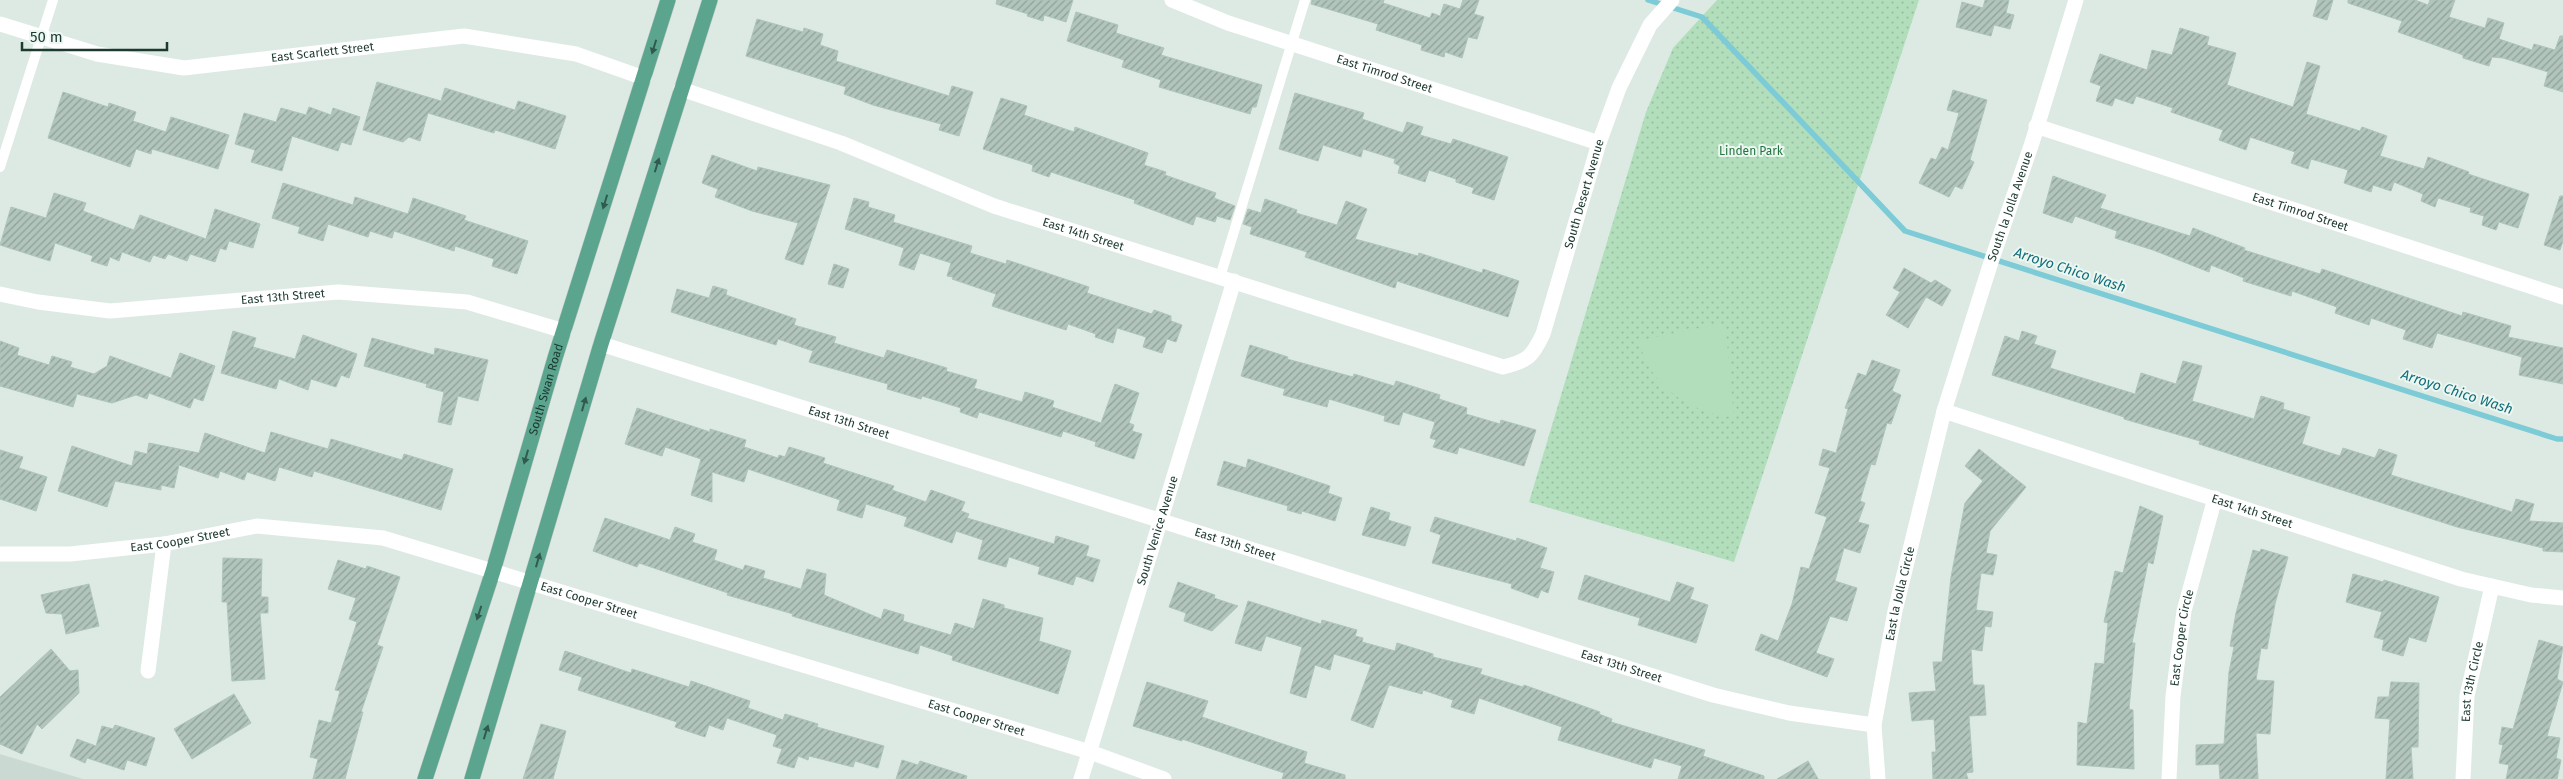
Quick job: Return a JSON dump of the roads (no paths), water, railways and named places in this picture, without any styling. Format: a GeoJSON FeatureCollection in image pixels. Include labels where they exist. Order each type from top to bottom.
{"type":"FeatureCollection","features":[{"type":"Feature","properties":{"kind":"main road","name":"South Swan Road"},"geometry":{"type":"LineString","coordinates":[[425,779],[493,571],[564,331],[668,0]]}},
{"type":"Feature","properties":{"kind":"main road"},"geometry":{"type":"LineString","coordinates":[[472,779],[532,584],[601,344],[710,0]]}},
{"type":"Feature","properties":{"kind":"street","name":"East Timrod Street"},"geometry":{"type":"LineString","coordinates":[[1172,0],[1228,23],[1599,143]]}},
{"type":"Feature","properties":{"kind":"street","name":"South Desert Avenue"},"geometry":{"type":"LineString","coordinates":[[1490,364],[1502,367],[1518,363],[1534,353],[1542,334],[1599,143],[1619,88],[1650,25],[1672,0]]}},
{"type":"Feature","properties":{"kind":"street","name":"South la Jolla Avenue"},"geometry":{"type":"LineString","coordinates":[[1944,412],[2076,0]]}},
{"type":"Feature","properties":{"kind":"street","name":"East Scarlett Street"},"geometry":{"type":"LineString","coordinates":[[0,24],[97,54],[184,68],[464,36],[576,54],[644,78]]}},
{"type":"Feature","properties":{"kind":"street","name":"East 14th Street"},"geometry":{"type":"LineString","coordinates":[[681,89],[840,143],[994,206],[1490,364]]}},
{"type":"Feature","properties":{"kind":"street","name":"East Timrod Street"},"geometry":{"type":"LineString","coordinates":[[2036,126],[2563,297]]}},
{"type":"Feature","properties":{"kind":"street","name":"South Venice Avenue"},"geometry":{"type":"LineString","coordinates":[[1081,779],[1159,520],[1227,279]]}},
{"type":"Feature","properties":{"kind":"street","name":"East 13th Street"},"geometry":{"type":"LineString","coordinates":[[0,294],[38,302],[110,311],[338,292],[467,302],[564,331]]}},
{"type":"Feature","properties":{"kind":"street","name":"East 13th Street"},"geometry":{"type":"LineString","coordinates":[[601,344],[1713,695],[1788,713],[1874,725]]}},
{"type":"Feature","properties":{"kind":"street","name":"East 14th Street"},"geometry":{"type":"LineString","coordinates":[[1944,412],[2461,579],[2531,595],[2563,598]]}},
{"type":"Feature","properties":{"kind":"street","name":"East la Jolla Circle"},"geometry":{"type":"LineString","coordinates":[[1878,779],[1874,725],[1895,611],[1944,412]]}},
{"type":"Feature","properties":{"kind":"street","name":"East Cooper Circle"},"geometry":{"type":"LineString","coordinates":[[2168,779],[2173,696],[2184,612],[2215,498]]}},
{"type":"Feature","properties":{"kind":"street","name":"East Cooper Street"},"geometry":{"type":"LineString","coordinates":[[0,554],[70,554],[164,544],[257,526],[383,538],[1090,752],[1164,779]]}},
{"type":"Feature","properties":{"kind":"street"},"geometry":{"type":"LineString","coordinates":[[148,671],[164,544]]}},
{"type":"Feature","properties":{"kind":"street","name":"East 13th Circle"},"geometry":{"type":"LineString","coordinates":[[2463,779],[2467,696],[2492,586]]}},
{"type":"Feature","properties":{"kind":"lane"},"geometry":{"type":"LineString","coordinates":[[0,167],[52,0]]}},
{"type":"Feature","properties":{"kind":"lane"},"geometry":{"type":"LineString","coordinates":[[1227,279],[1305,0]]}},
{"type":"Feature","properties":{"kind":"waterway","name":"Arroyo Chico Wash"},"geometry":{"type":"LineString","coordinates":[[1648,0],[1702,17],[1905,231],[2557,439],[2563,439]]}},
{"type":"Feature","properties":{"kind":"park label","name":"Linden Park"},"geometry":{"type":"Point","coordinates":[1751,151]}}]}
